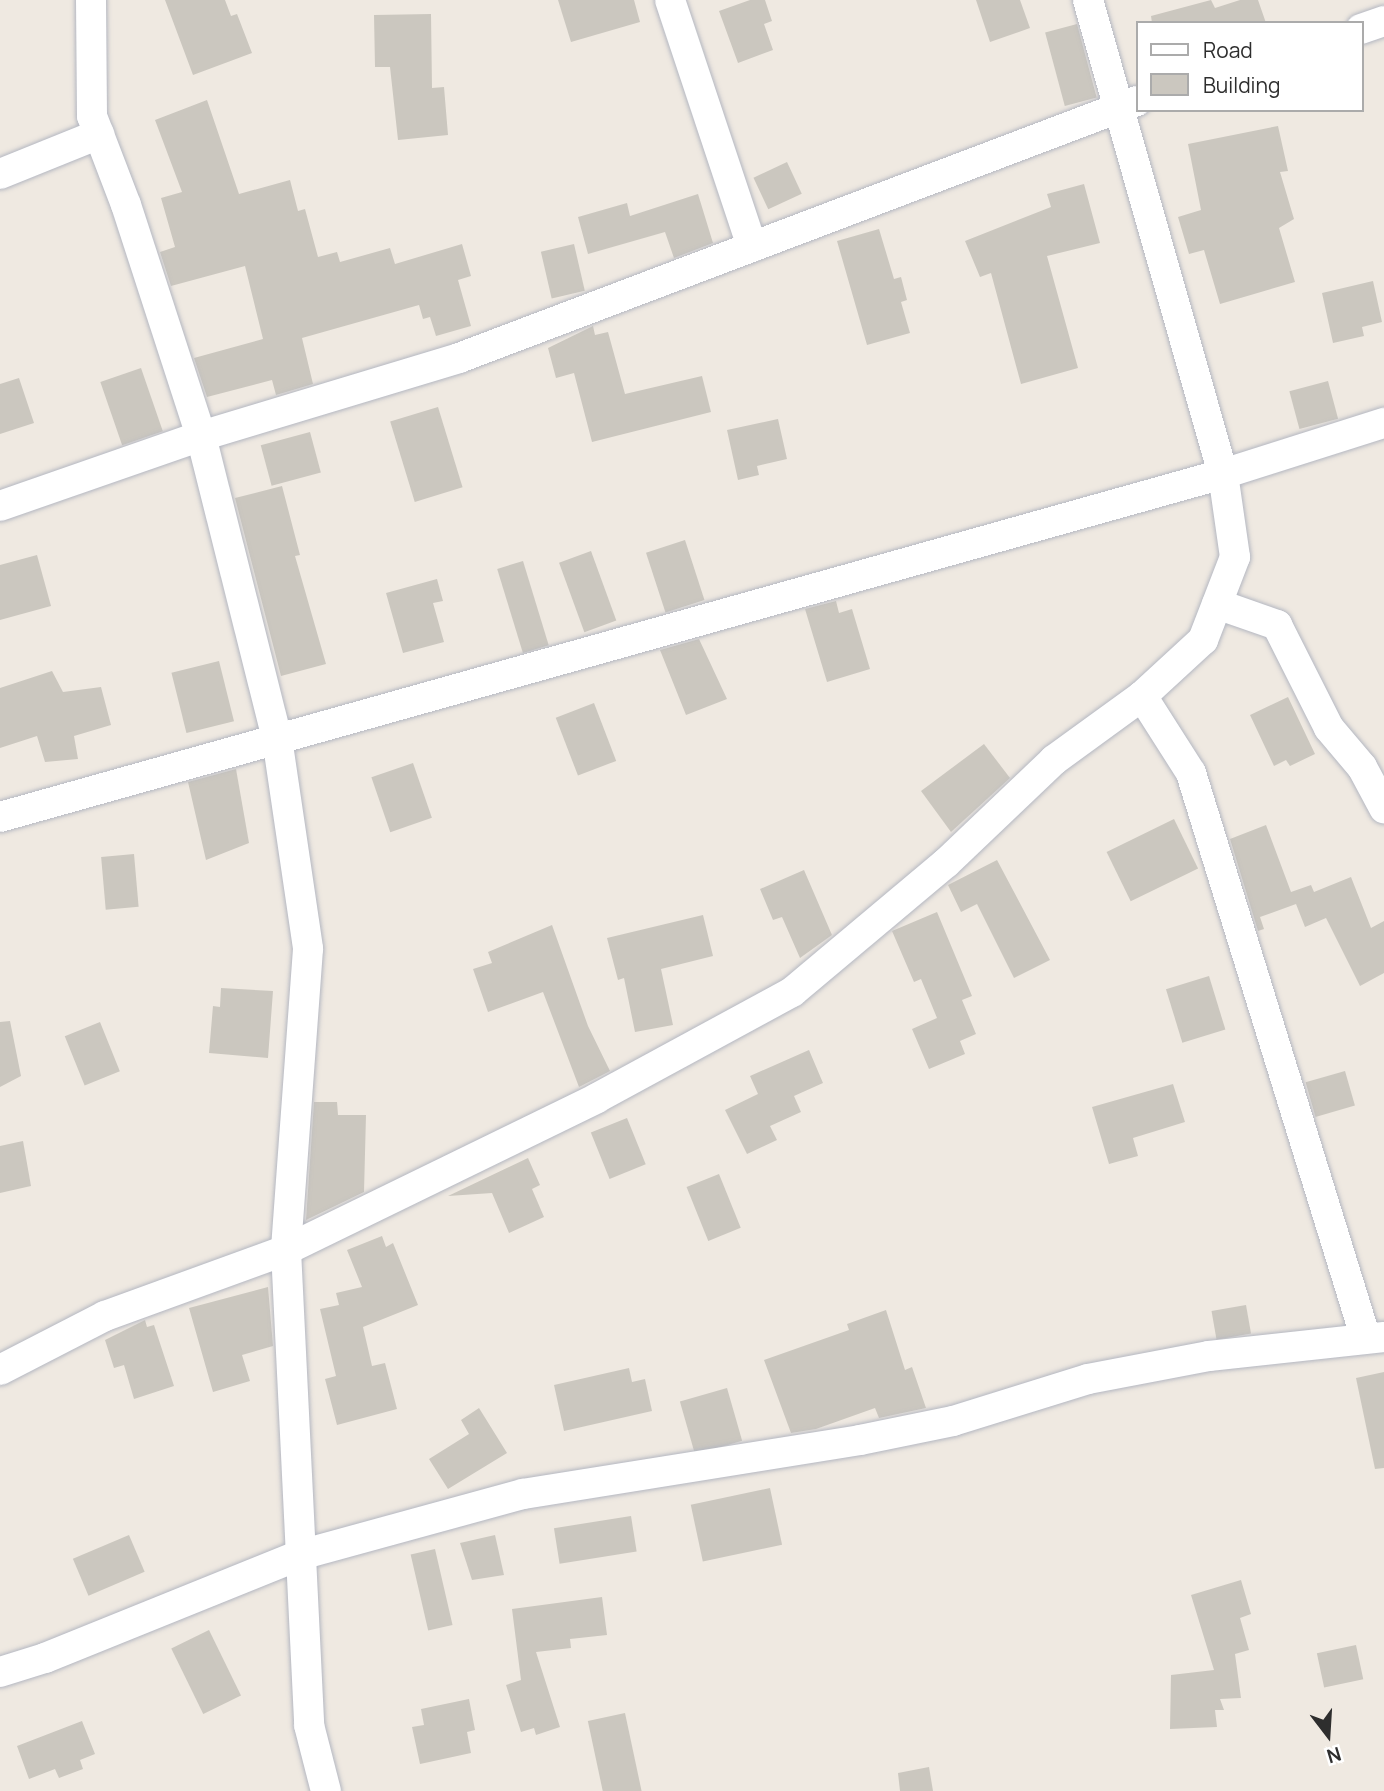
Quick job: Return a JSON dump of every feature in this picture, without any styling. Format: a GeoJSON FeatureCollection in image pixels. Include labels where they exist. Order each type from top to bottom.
{"type":"FeatureCollection","features":[{"type":"Feature","properties":{"kind":"street"},"geometry":{"type":"LineString","coordinates":[[90,0],[92,116],[201,436],[277,738],[308,949],[286,1250],[309,1725],[326,1791]]}},
{"type":"Feature","properties":{"kind":"street"},"geometry":{"type":"LineString","coordinates":[[670,0],[752,247]]}},
{"type":"Feature","properties":{"kind":"street"},"geometry":{"type":"LineString","coordinates":[[0,1370],[105,1317],[286,1250],[597,1098],[792,992],[887,915],[1054,760],[1142,696],[1203,640],[1235,557],[1223,474],[1130,104],[1088,0]]}},
{"type":"Feature","properties":{"kind":"street"},"geometry":{"type":"LineString","coordinates":[[1363,28],[1384,21]]}},
{"type":"Feature","properties":{"kind":"street"},"geometry":{"type":"LineString","coordinates":[[0,506],[201,436],[459,358],[1130,104]]}},
{"type":"Feature","properties":{"kind":"street"},"geometry":{"type":"LineString","coordinates":[[0,174],[99,134]]}},
{"type":"Feature","properties":{"kind":"street"},"geometry":{"type":"LineString","coordinates":[[0,817],[1223,474],[1384,423]]}},
{"type":"Feature","properties":{"kind":"street"},"geometry":{"type":"LineString","coordinates":[[1217,604],[1277,625],[1329,728],[1362,767],[1384,808]]}},
{"type":"Feature","properties":{"kind":"street"},"geometry":{"type":"LineString","coordinates":[[0,1672],[45,1658],[300,1555],[523,1494],[860,1440],[953,1421],[1088,1380],[1209,1356],[1375,1338],[1191,773],[1142,696]]}},
{"type":"Feature","properties":{"kind":"building"},"geometry":{"type":"Polygon","coordinates":[[[165,0],[225,0],[231,16],[237,14],[252,53],[193,75],[165,0]]]}},
{"type":"Feature","properties":{"kind":"building"},"geometry":{"type":"Polygon","coordinates":[[[558,0],[634,0],[640,22],[571,42],[558,0]]]}},
{"type":"Feature","properties":{"kind":"building"},"geometry":{"type":"Polygon","coordinates":[[[750,0],[765,0],[772,21],[764,24],[773,50],[738,63],[719,11],[750,0]]]}},
{"type":"Feature","properties":{"kind":"building"},"geometry":{"type":"Polygon","coordinates":[[[976,0],[1020,0],[1030,28],[990,42],[976,0]]]}},
{"type":"Feature","properties":{"kind":"building"},"geometry":{"type":"Polygon","coordinates":[[[1211,0],[1215,8],[1240,0],[1258,0],[1265,21],[1152,21],[1151,16],[1211,0]]]}},
{"type":"Feature","properties":{"kind":"building"},"geometry":{"type":"Polygon","coordinates":[[[431,14],[432,88],[444,87],[448,135],[398,140],[390,67],[375,67],[374,15],[431,14]]]}},
{"type":"Feature","properties":{"kind":"building"},"geometry":{"type":"Polygon","coordinates":[[[1077,24],[1097,97],[1065,106],[1045,33],[1077,24]]]}},
{"type":"Feature","properties":{"kind":"building"},"geometry":{"type":"Polygon","coordinates":[[[207,100],[239,194],[290,180],[298,211],[305,209],[318,257],[337,252],[340,262],[390,248],[395,264],[462,244],[471,276],[458,280],[471,326],[436,336],[430,317],[423,319],[419,305],[302,338],[313,384],[276,395],[272,380],[207,397],[194,358],[263,339],[245,266],[171,286],[160,252],[175,247],[161,198],[182,192],[155,120],[207,100]]]}},
{"type":"Feature","properties":{"kind":"building"},"geometry":{"type":"Polygon","coordinates":[[[1278,126],[1288,171],[1280,172],[1294,219],[1279,228],[1295,282],[1220,304],[1204,250],[1189,254],[1178,217],[1201,210],[1188,144],[1278,126]]]}},
{"type":"Feature","properties":{"kind":"building"},"geometry":{"type":"Polygon","coordinates":[[[787,162],[802,194],[768,209],[753,178],[787,162]]]}},
{"type":"Feature","properties":{"kind":"building"},"geometry":{"type":"Polygon","coordinates":[[[1084,184],[1100,243],[1047,256],[1078,368],[1021,384],[991,273],[980,277],[965,241],[1051,207],[1047,194],[1084,184]]]}},
{"type":"Feature","properties":{"kind":"building"},"geometry":{"type":"Polygon","coordinates":[[[698,194],[713,243],[674,258],[665,232],[588,254],[578,217],[627,203],[630,216],[698,194]]]}},
{"type":"Feature","properties":{"kind":"building"},"geometry":{"type":"Polygon","coordinates":[[[879,229],[894,279],[901,277],[907,300],[901,302],[910,333],[867,345],[837,241],[879,229]]]}},
{"type":"Feature","properties":{"kind":"building"},"geometry":{"type":"Polygon","coordinates":[[[574,244],[585,291],[552,298],[541,252],[574,244]]]}},
{"type":"Feature","properties":{"kind":"building"},"geometry":{"type":"Polygon","coordinates":[[[1373,281],[1382,322],[1362,327],[1364,336],[1333,343],[1322,293],[1373,281]]]}},
{"type":"Feature","properties":{"kind":"building"},"geometry":{"type":"Polygon","coordinates":[[[593,326],[595,335],[608,332],[625,394],[702,376],[711,412],[592,442],[574,373],[556,378],[548,348],[593,326]]]}},
{"type":"Feature","properties":{"kind":"building"},"geometry":{"type":"Polygon","coordinates":[[[141,368],[163,431],[122,445],[100,382],[141,368]]]}},
{"type":"Feature","properties":{"kind":"building"},"geometry":{"type":"Polygon","coordinates":[[[19,378],[34,423],[0,434],[0,384],[19,378]]]}},
{"type":"Feature","properties":{"kind":"building"},"geometry":{"type":"Polygon","coordinates":[[[1328,381],[1338,419],[1299,429],[1289,391],[1328,381]]]}},
{"type":"Feature","properties":{"kind":"building"},"geometry":{"type":"Polygon","coordinates":[[[438,407],[463,487],[415,502],[390,422],[438,407]]]}},
{"type":"Feature","properties":{"kind":"building"},"geometry":{"type":"Polygon","coordinates":[[[778,419],[787,459],[757,466],[759,475],[738,480],[727,430],[778,419]]]}},
{"type":"Feature","properties":{"kind":"building"},"geometry":{"type":"Polygon","coordinates":[[[310,432],[321,473],[272,486],[261,445],[310,432]]]}},
{"type":"Feature","properties":{"kind":"building"},"geometry":{"type":"Polygon","coordinates":[[[282,486],[300,555],[295,556],[326,664],[281,676],[235,498],[282,486]]]}},
{"type":"Feature","properties":{"kind":"building"},"geometry":{"type":"Polygon","coordinates":[[[685,540],[704,600],[665,613],[646,553],[685,540]]]}},
{"type":"Feature","properties":{"kind":"building"},"geometry":{"type":"Polygon","coordinates":[[[591,551],[616,621],[584,632],[559,563],[591,551]]]}},
{"type":"Feature","properties":{"kind":"building"},"geometry":{"type":"Polygon","coordinates":[[[37,555],[51,606],[0,620],[0,565],[37,555]]]}},
{"type":"Feature","properties":{"kind":"building"},"geometry":{"type":"Polygon","coordinates":[[[523,561],[549,645],[523,653],[497,569],[523,561]]]}},
{"type":"Feature","properties":{"kind":"building"},"geometry":{"type":"Polygon","coordinates":[[[437,579],[443,601],[433,603],[444,642],[403,653],[386,593],[437,579]]]}},
{"type":"Feature","properties":{"kind":"building"},"geometry":{"type":"Polygon","coordinates":[[[836,601],[839,613],[852,609],[870,669],[827,682],[805,609],[836,601]]]}},
{"type":"Feature","properties":{"kind":"building"},"geometry":{"type":"Polygon","coordinates":[[[699,639],[727,699],[686,715],[660,650],[699,639]]]}},
{"type":"Feature","properties":{"kind":"building"},"geometry":{"type":"Polygon","coordinates":[[[219,661],[234,721],[186,733],[171,673],[219,661]]]}},
{"type":"Feature","properties":{"kind":"building"},"geometry":{"type":"Polygon","coordinates":[[[52,671],[63,692],[101,687],[111,725],[74,736],[78,759],[45,762],[37,736],[0,748],[0,688],[52,671]]]}},
{"type":"Feature","properties":{"kind":"building"},"geometry":{"type":"Polygon","coordinates":[[[1288,697],[1315,754],[1290,766],[1286,760],[1274,766],[1250,715],[1288,697]]]}},
{"type":"Feature","properties":{"kind":"building"},"geometry":{"type":"Polygon","coordinates":[[[594,703],[616,761],[578,776],[556,718],[594,703]]]}},
{"type":"Feature","properties":{"kind":"building"},"geometry":{"type":"Polygon","coordinates":[[[984,744],[1010,778],[951,832],[921,791],[984,744]]]}},
{"type":"Feature","properties":{"kind":"building"},"geometry":{"type":"Polygon","coordinates":[[[413,763],[432,818],[390,832],[371,777],[413,763]]]}},
{"type":"Feature","properties":{"kind":"building"},"geometry":{"type":"Polygon","coordinates":[[[236,769],[249,843],[206,860],[188,782],[236,769]]]}},
{"type":"Feature","properties":{"kind":"building"},"geometry":{"type":"Polygon","coordinates":[[[1174,819],[1198,868],[1131,901],[1107,852],[1174,819]]]}},
{"type":"Feature","properties":{"kind":"building"},"geometry":{"type":"Polygon","coordinates":[[[1266,825],[1291,892],[1311,885],[1314,892],[1351,877],[1371,928],[1384,921],[1384,973],[1360,986],[1326,918],[1305,927],[1296,904],[1260,917],[1264,929],[1258,931],[1230,839],[1266,825]]]}},
{"type":"Feature","properties":{"kind":"building"},"geometry":{"type":"Polygon","coordinates":[[[134,854],[139,907],[106,910],[101,857],[134,854]]]}},
{"type":"Feature","properties":{"kind":"building"},"geometry":{"type":"Polygon","coordinates":[[[997,860],[1050,960],[1014,978],[977,904],[961,912],[948,885],[997,860]]]}},
{"type":"Feature","properties":{"kind":"building"},"geometry":{"type":"Polygon","coordinates":[[[804,870],[832,935],[800,958],[782,917],[773,920],[760,889],[804,870]]]}},
{"type":"Feature","properties":{"kind":"building"},"geometry":{"type":"Polygon","coordinates":[[[937,912],[972,996],[962,1000],[976,1034],[960,1041],[965,1054],[929,1069],[912,1029],[937,1018],[921,979],[914,982],[892,931],[937,912]]]}},
{"type":"Feature","properties":{"kind":"building"},"geometry":{"type":"Polygon","coordinates":[[[703,915],[713,956],[661,969],[673,1025],[635,1032],[624,978],[618,980],[607,938],[703,915]]]}},
{"type":"Feature","properties":{"kind":"building"},"geometry":{"type":"Polygon","coordinates":[[[552,925],[588,1026],[610,1071],[579,1087],[543,992],[488,1012],[473,969],[492,963],[488,952],[552,925]]]}},
{"type":"Feature","properties":{"kind":"building"},"geometry":{"type":"Polygon","coordinates":[[[1209,976],[1225,1030],[1182,1043],[1166,989],[1209,976]]]}},
{"type":"Feature","properties":{"kind":"building"},"geometry":{"type":"Polygon","coordinates":[[[221,988],[273,991],[268,1058],[209,1053],[213,1006],[220,1007],[221,988]]]}},
{"type":"Feature","properties":{"kind":"building"},"geometry":{"type":"Polygon","coordinates":[[[10,1021],[21,1076],[0,1087],[0,1022],[10,1021]]]}},
{"type":"Feature","properties":{"kind":"building"},"geometry":{"type":"Polygon","coordinates":[[[100,1022],[120,1071],[85,1085],[65,1036],[100,1022]]]}},
{"type":"Feature","properties":{"kind":"building"},"geometry":{"type":"Polygon","coordinates":[[[809,1050],[823,1083],[794,1096],[801,1112],[770,1126],[777,1140],[747,1154],[725,1110],[758,1094],[750,1076],[809,1050]]]}},
{"type":"Feature","properties":{"kind":"building"},"geometry":{"type":"Polygon","coordinates":[[[1345,1071],[1355,1106],[1316,1117],[1306,1082],[1345,1071]]]}},
{"type":"Feature","properties":{"kind":"building"},"geometry":{"type":"Polygon","coordinates":[[[1173,1084],[1185,1122],[1133,1138],[1138,1156],[1109,1164],[1092,1107],[1173,1084]]]}},
{"type":"Feature","properties":{"kind":"building"},"geometry":{"type":"Polygon","coordinates":[[[314,1102],[337,1102],[338,1115],[366,1115],[364,1192],[306,1220],[314,1102]]]}},
{"type":"Feature","properties":{"kind":"building"},"geometry":{"type":"Polygon","coordinates":[[[627,1118],[646,1164],[610,1179],[591,1133],[627,1118]]]}},
{"type":"Feature","properties":{"kind":"building"},"geometry":{"type":"Polygon","coordinates":[[[23,1141],[31,1186],[0,1193],[0,1146],[23,1141]]]}},
{"type":"Feature","properties":{"kind":"building"},"geometry":{"type":"Polygon","coordinates":[[[528,1158],[540,1185],[532,1189],[544,1217],[509,1233],[492,1193],[448,1196],[528,1158]]]}},
{"type":"Feature","properties":{"kind":"building"},"geometry":{"type":"Polygon","coordinates":[[[719,1174],[741,1228],[708,1241],[687,1187],[719,1174]]]}},
{"type":"Feature","properties":{"kind":"building"},"geometry":{"type":"Polygon","coordinates":[[[382,1236],[386,1247],[393,1243],[418,1305],[363,1327],[372,1366],[385,1363],[397,1409],[337,1425],[325,1379],[336,1376],[320,1309],[339,1305],[336,1293],[362,1287],[347,1250],[382,1236]]]}},
{"type":"Feature","properties":{"kind":"building"},"geometry":{"type":"Polygon","coordinates":[[[268,1287],[273,1346],[242,1355],[250,1381],[213,1392],[189,1308],[268,1287]]]}},
{"type":"Feature","properties":{"kind":"building"},"geometry":{"type":"Polygon","coordinates":[[[1246,1305],[1251,1334],[1217,1340],[1212,1311],[1246,1305]]]}},
{"type":"Feature","properties":{"kind":"building"},"geometry":{"type":"Polygon","coordinates":[[[886,1310],[905,1370],[912,1367],[926,1408],[879,1418],[875,1408],[816,1429],[791,1433],[764,1360],[849,1330],[847,1324],[886,1310]]]}},
{"type":"Feature","properties":{"kind":"building"},"geometry":{"type":"Polygon","coordinates":[[[145,1320],[147,1327],[154,1325],[174,1386],[134,1399],[124,1365],[114,1368],[105,1340],[145,1320]]]}},
{"type":"Feature","properties":{"kind":"building"},"geometry":{"type":"Polygon","coordinates":[[[629,1368],[632,1382],[645,1379],[652,1411],[564,1431],[554,1385],[629,1368]]]}},
{"type":"Feature","properties":{"kind":"building"},"geometry":{"type":"Polygon","coordinates":[[[1384,1372],[1384,1468],[1375,1469],[1356,1378],[1384,1372]]]}},
{"type":"Feature","properties":{"kind":"building"},"geometry":{"type":"Polygon","coordinates":[[[727,1388],[742,1441],[695,1454],[680,1402],[727,1388]]]}},
{"type":"Feature","properties":{"kind":"building"},"geometry":{"type":"Polygon","coordinates":[[[479,1408],[507,1453],[448,1489],[429,1459],[469,1434],[461,1420],[479,1408]]]}},
{"type":"Feature","properties":{"kind":"building"},"geometry":{"type":"Polygon","coordinates":[[[770,1488],[782,1545],[703,1562],[691,1505],[770,1488]]]}},
{"type":"Feature","properties":{"kind":"building"},"geometry":{"type":"Polygon","coordinates":[[[631,1516],[637,1552],[560,1564],[554,1528],[631,1516]]]}},
{"type":"Feature","properties":{"kind":"building"},"geometry":{"type":"Polygon","coordinates":[[[129,1535],[145,1572],[88,1596],[73,1559],[129,1535]]]}},
{"type":"Feature","properties":{"kind":"building"},"geometry":{"type":"Polygon","coordinates":[[[495,1535],[504,1575],[472,1580],[460,1543],[495,1535]]]}},
{"type":"Feature","properties":{"kind":"building"},"geometry":{"type":"Polygon","coordinates":[[[435,1549],[453,1625],[428,1631],[411,1555],[435,1549]]]}},
{"type":"Feature","properties":{"kind":"building"},"geometry":{"type":"Polygon","coordinates":[[[1241,1580],[1251,1614],[1240,1618],[1249,1650],[1235,1654],[1241,1698],[1220,1699],[1224,1710],[1215,1710],[1217,1727],[1170,1729],[1171,1675],[1214,1670],[1191,1595],[1241,1580]]]}},
{"type":"Feature","properties":{"kind":"building"},"geometry":{"type":"Polygon","coordinates":[[[602,1597],[607,1635],[570,1639],[571,1648],[536,1652],[560,1727],[536,1735],[534,1728],[521,1732],[506,1685],[521,1680],[512,1609],[602,1597]]]}},
{"type":"Feature","properties":{"kind":"building"},"geometry":{"type":"Polygon","coordinates":[[[209,1630],[241,1696],[203,1714],[171,1648],[209,1630]]]}},
{"type":"Feature","properties":{"kind":"building"},"geometry":{"type":"Polygon","coordinates":[[[1356,1645],[1363,1679],[1324,1688],[1317,1653],[1356,1645]]]}},
{"type":"Feature","properties":{"kind":"building"},"geometry":{"type":"Polygon","coordinates":[[[469,1699],[475,1730],[467,1732],[471,1753],[420,1764],[412,1727],[424,1725],[421,1709],[469,1699]]]}},
{"type":"Feature","properties":{"kind":"building"},"geometry":{"type":"Polygon","coordinates":[[[625,1713],[642,1791],[603,1791],[588,1721],[625,1713]]]}},
{"type":"Feature","properties":{"kind":"building"},"geometry":{"type":"Polygon","coordinates":[[[82,1721],[95,1754],[80,1760],[83,1769],[59,1778],[55,1769],[29,1779],[17,1746],[82,1721]]]}},
{"type":"Feature","properties":{"kind":"building"},"geometry":{"type":"Polygon","coordinates":[[[929,1767],[933,1791],[900,1791],[898,1773],[929,1767]]]}}]}
